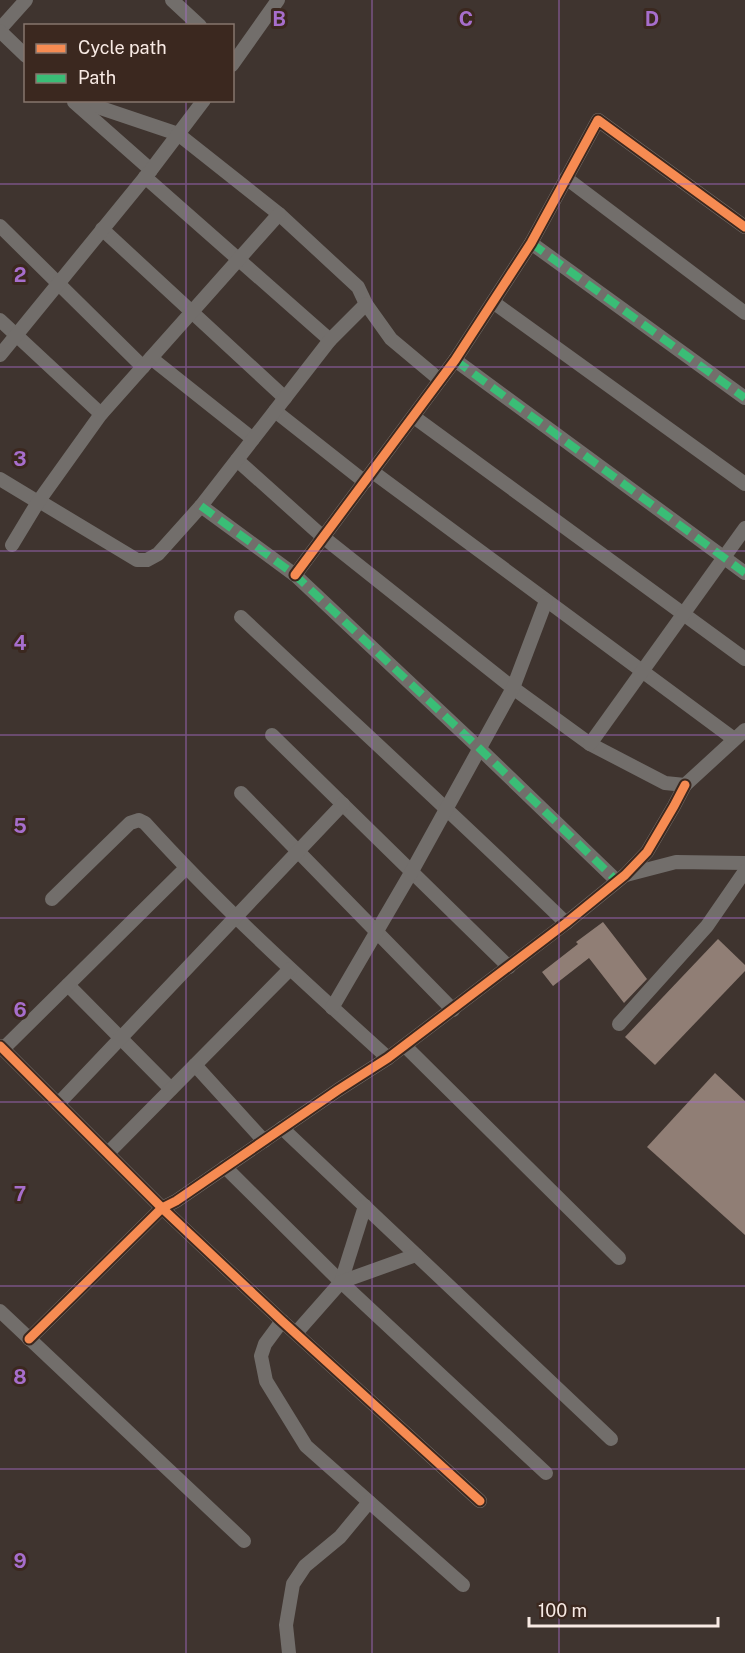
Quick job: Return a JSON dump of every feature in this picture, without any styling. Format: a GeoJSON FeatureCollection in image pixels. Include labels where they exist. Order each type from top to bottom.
{"type":"FeatureCollection","features":[{"type":"Feature","properties":{"kind":"street"},"geometry":{"type":"LineString","coordinates":[[24,54],[0,30],[26,0]]}},
{"type":"Feature","properties":{"kind":"street"},"geometry":{"type":"LineString","coordinates":[[172,0],[198,24]]}},
{"type":"Feature","properties":{"kind":"street"},"geometry":{"type":"LineString","coordinates":[[234,60],[275,1]]}},
{"type":"Feature","properties":{"kind":"street"},"geometry":{"type":"LineString","coordinates":[[74,102],[239,261],[330,340]]}},
{"type":"Feature","properties":{"kind":"street"},"geometry":{"type":"LineString","coordinates":[[83,102],[178,134],[279,214],[358,287],[366,304],[390,339],[440,380]]}},
{"type":"Feature","properties":{"kind":"street"},"geometry":{"type":"LineString","coordinates":[[0,355],[148,173],[202,102]]}},
{"type":"Feature","properties":{"kind":"street"},"geometry":{"type":"LineString","coordinates":[[295,575],[455,360],[531,243],[598,120],[745,227]]}},
{"type":"Feature","properties":{"kind":"street"},"geometry":{"type":"LineString","coordinates":[[566,178],[745,313]]}},
{"type":"Feature","properties":{"kind":"street"},"geometry":{"type":"LineString","coordinates":[[12,545],[38,502],[101,414],[279,214]]}},
{"type":"Feature","properties":{"kind":"street"},"geometry":{"type":"LineString","coordinates":[[0,226],[147,363],[253,439]]}},
{"type":"Feature","properties":{"kind":"street"},"geometry":{"type":"LineString","coordinates":[[102,230],[285,398]]}},
{"type":"Feature","properties":{"kind":"street"},"geometry":{"type":"LineString","coordinates":[[531,243],[745,398]]}},
{"type":"Feature","properties":{"kind":"street"},"geometry":{"type":"LineString","coordinates":[[493,302],[745,484]]}},
{"type":"Feature","properties":{"kind":"street"},"geometry":{"type":"LineString","coordinates":[[0,479],[137,560],[147,560],[158,554],[201,506],[330,340],[366,304]]}},
{"type":"Feature","properties":{"kind":"street"},"geometry":{"type":"LineString","coordinates":[[0,320],[101,414]]}},
{"type":"Feature","properties":{"kind":"street"},"geometry":{"type":"LineString","coordinates":[[455,360],[745,573]]}},
{"type":"Feature","properties":{"kind":"street"},"geometry":{"type":"LineString","coordinates":[[29,1339],[162,1208],[176,1201],[405,1046],[621,878],[647,852],[685,785],[740,734],[643,672],[275,411]]}},
{"type":"Feature","properties":{"kind":"street"},"geometry":{"type":"LineString","coordinates":[[414,417],[745,660]]}},
{"type":"Feature","properties":{"kind":"street"},"geometry":{"type":"LineString","coordinates":[[237,460],[323,537],[513,688],[590,744],[665,783],[685,785]]}},
{"type":"Feature","properties":{"kind":"street"},"geometry":{"type":"LineString","coordinates":[[201,506],[295,575],[621,878]]}},
{"type":"Feature","properties":{"kind":"street"},"geometry":{"type":"LineString","coordinates":[[590,744],[745,528]]}},
{"type":"Feature","properties":{"kind":"street"},"geometry":{"type":"LineString","coordinates":[[332,1008],[375,930],[412,871],[513,688],[546,601]]}},
{"type":"Feature","properties":{"kind":"street"},"geometry":{"type":"LineString","coordinates":[[241,617],[447,808],[566,923]]}},
{"type":"Feature","properties":{"kind":"street"},"geometry":{"type":"LineString","coordinates":[[272,735],[509,967]]}},
{"type":"Feature","properties":{"kind":"street"},"geometry":{"type":"LineString","coordinates":[[241,794],[453,1010]]}},
{"type":"Feature","properties":{"kind":"street"},"geometry":{"type":"LineString","coordinates":[[58,1104],[344,804]]}},
{"type":"Feature","properties":{"kind":"street"},"geometry":{"type":"LineString","coordinates":[[52,899],[130,823],[139,820],[145,823],[186,868],[290,969],[388,1058]]}},
{"type":"Feature","properties":{"kind":"street"},"geometry":{"type":"LineString","coordinates":[[621,878],[676,862],[745,863]]}},
{"type":"Feature","properties":{"kind":"street"},"geometry":{"type":"LineString","coordinates":[[186,868],[1,1048],[162,1208],[296,1334],[480,1501]]}},
{"type":"Feature","properties":{"kind":"street"},"geometry":{"type":"LineString","coordinates":[[619,1024],[707,926],[745,871]]}},
{"type":"Feature","properties":{"kind":"street"},"geometry":{"type":"LineString","coordinates":[[108,1153],[290,969]]}},
{"type":"Feature","properties":{"kind":"street"},"geometry":{"type":"LineString","coordinates":[[68,985],[171,1089]]}},
{"type":"Feature","properties":{"kind":"street"},"geometry":{"type":"LineString","coordinates":[[405,1046],[620,1258]]}},
{"type":"Feature","properties":{"kind":"street"},"geometry":{"type":"LineString","coordinates":[[195,1065],[264,1141]]}},
{"type":"Feature","properties":{"kind":"street"},"geometry":{"type":"LineString","coordinates":[[282,1128],[611,1439]]}},
{"type":"Feature","properties":{"kind":"street"},"geometry":{"type":"LineString","coordinates":[[225,1167],[341,1282],[546,1473]]}},
{"type":"Feature","properties":{"kind":"street"},"geometry":{"type":"LineString","coordinates":[[296,1334],[341,1282],[365,1206]]}},
{"type":"Feature","properties":{"kind":"street"},"geometry":{"type":"LineString","coordinates":[[341,1282],[416,1255]]}},
{"type":"Feature","properties":{"kind":"street"},"geometry":{"type":"LineString","coordinates":[[0,1311],[244,1541]]}},
{"type":"Feature","properties":{"kind":"street"},"geometry":{"type":"LineString","coordinates":[[282,1321],[264,1344],[261,1356],[266,1381],[306,1446],[463,1585]]}},
{"type":"Feature","properties":{"kind":"street"},"geometry":{"type":"LineString","coordinates":[[289,1653],[286,1625],[293,1584],[305,1566],[340,1537],[369,1502]]}},
{"type":"Feature","properties":{"kind":"building"},"geometry":{"type":"Polygon","coordinates":[[[603,922],[647,979],[624,1003],[589,958],[553,986],[542,972],[603,922]]]}},
{"type":"Feature","properties":{"kind":"building"},"geometry":{"type":"Polygon","coordinates":[[[718,939],[745,965],[745,971],[655,1065],[625,1037],[718,939]]]}},
{"type":"Feature","properties":{"kind":"building"},"geometry":{"type":"Polygon","coordinates":[[[715,1073],[745,1101],[745,1235],[647,1147],[715,1073]]]}},
{"type":"Feature","properties":{"kind":"marked path"},"geometry":{"type":"LineString","coordinates":[[531,243],[745,398]]}},
{"type":"Feature","properties":{"kind":"marked path"},"geometry":{"type":"LineString","coordinates":[[455,360],[745,573]]}},
{"type":"Feature","properties":{"kind":"marked path"},"geometry":{"type":"LineString","coordinates":[[201,506],[295,575],[617,881]]}},
{"type":"Feature","properties":{"kind":"cycle path"},"geometry":{"type":"LineString","coordinates":[[295,575],[455,360],[531,243],[598,120],[745,227]]}},
{"type":"Feature","properties":{"kind":"cycle path"},"geometry":{"type":"LineString","coordinates":[[0,1046],[162,1208],[176,1201],[388,1058],[566,923],[625,875],[647,852],[685,785]]}},
{"type":"Feature","properties":{"kind":"cycle path"},"geometry":{"type":"LineString","coordinates":[[29,1339],[162,1208],[480,1501]]}}]}
